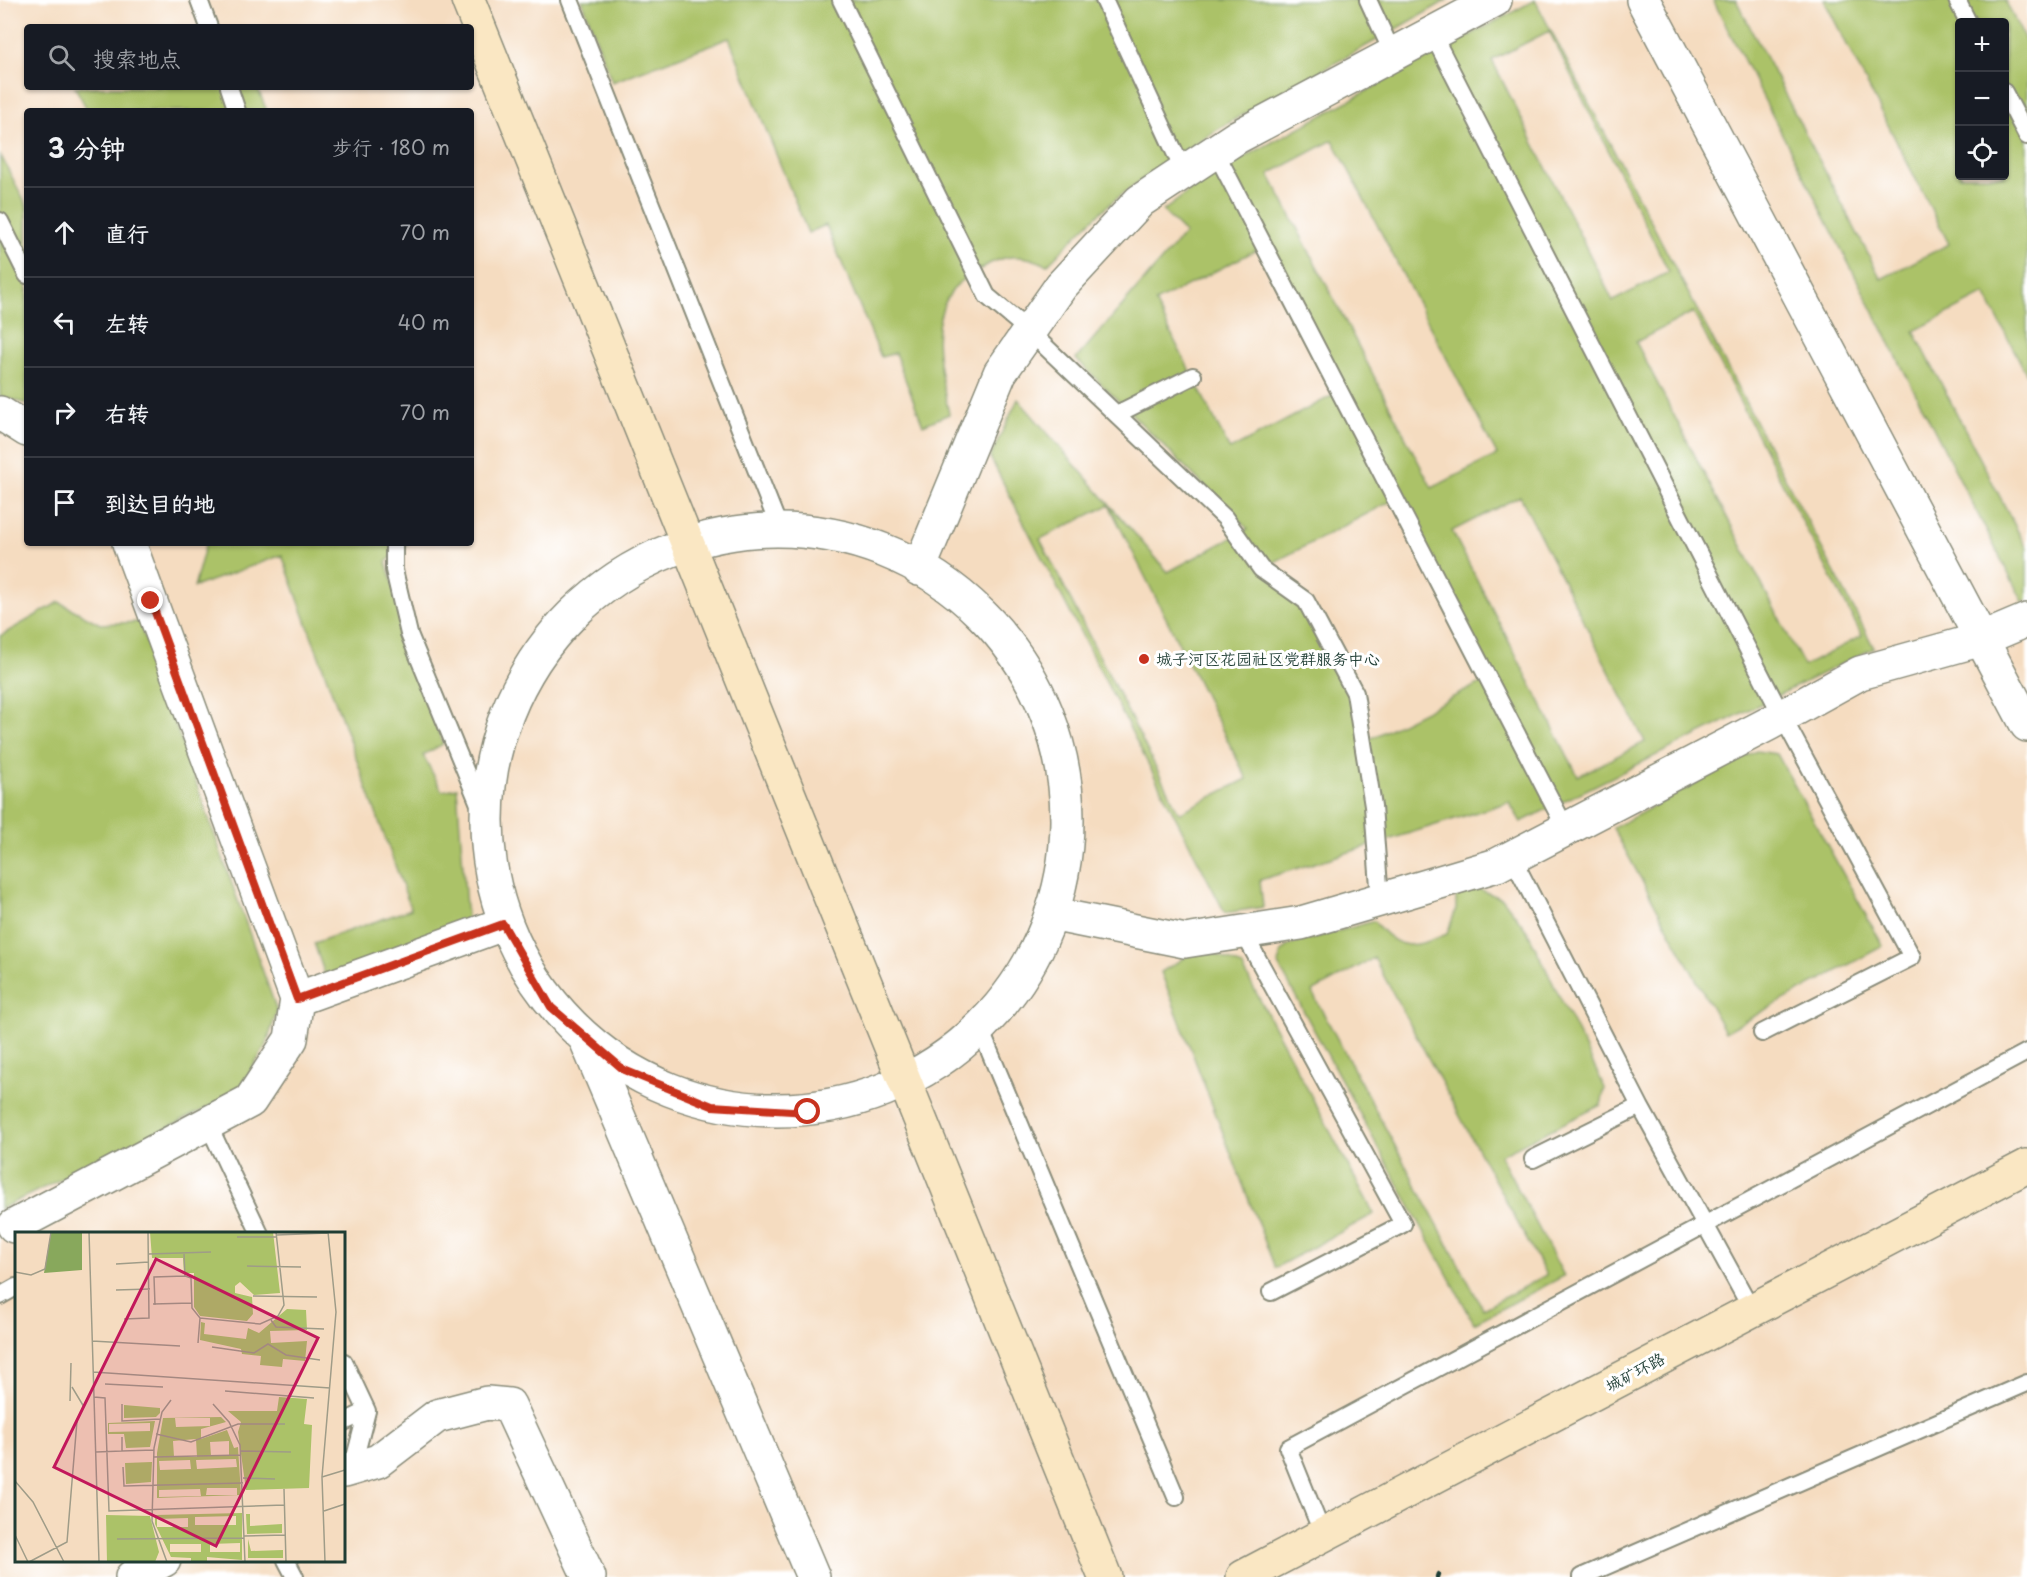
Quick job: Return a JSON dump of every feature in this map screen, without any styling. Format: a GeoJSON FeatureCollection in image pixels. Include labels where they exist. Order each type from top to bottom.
{"type":"FeatureCollection","features":[{"type":"Feature","properties":{"kind":"street"},"geometry":{"type":"LineString","coordinates":[[468,0],[1105,1577]]}},
{"type":"Feature","properties":{"kind":"street"},"geometry":{"type":"LineString","coordinates":[[919,569],[1000,373],[1061,286],[1140,201],[1237,136],[1495,0]]}},
{"type":"Feature","properties":{"kind":"street"},"geometry":{"type":"LineString","coordinates":[[1642,0],[2027,725]]}},
{"type":"Feature","properties":{"kind":"street"},"geometry":{"type":"LineString","coordinates":[[0,413],[24,428]]}},
{"type":"Feature","properties":{"kind":"street"},"geometry":{"type":"LineString","coordinates":[[779,527],[876,544],[961,593],[1026,667],[1063,759],[1067,857],[1051,914],[1039,951],[981,1031],[906,1084],[808,1112],[712,1106],[624,1070],[551,1007],[503,924],[484,832],[495,739],[535,654],[600,586],[687,541],[779,527]]}},
{"type":"Feature","properties":{"kind":"street"},"geometry":{"type":"LineString","coordinates":[[16,1230],[250,1101],[291,1039],[297,999],[130,546]]}},
{"type":"Feature","properties":{"kind":"street"},"geometry":{"type":"LineString","coordinates":[[1051,914],[1185,941],[1301,923],[1497,865],[1860,673],[1982,639],[2027,620]]}},
{"type":"Feature","properties":{"kind":"street"},"geometry":{"type":"LineString","coordinates":[[297,999],[503,924]]}},
{"type":"Feature","properties":{"kind":"street"},"geometry":{"type":"LineString","coordinates":[[584,1035],[813,1577]]}},
{"type":"Feature","properties":{"kind":"street","name":"城矿环路"},"geometry":{"type":"LineString","coordinates":[[1243,1577],[2027,1166]]}},
{"type":"Feature","properties":{"kind":"street"},"geometry":{"type":"LineString","coordinates":[[348,1470],[378,1461],[437,1416],[487,1403],[509,1405],[589,1577]]}},
{"type":"Feature","properties":{"kind":"street"},"geometry":{"type":"LineString","coordinates":[[132,1577],[160,1562]]}},
{"type":"Feature","properties":{"kind":"lane"},"geometry":{"type":"LineString","coordinates":[[199,0],[207,24]]}},
{"type":"Feature","properties":{"kind":"lane"},"geometry":{"type":"LineString","coordinates":[[570,0],[779,527]]}},
{"type":"Feature","properties":{"kind":"lane"},"geometry":{"type":"LineString","coordinates":[[841,0],[987,296],[1029,331],[1225,518],[1261,569],[1306,601],[1312,611],[1355,693],[1373,806],[1380,900]]}},
{"type":"Feature","properties":{"kind":"lane"},"geometry":{"type":"LineString","coordinates":[[1104,0],[1184,172]]}},
{"type":"Feature","properties":{"kind":"lane"},"geometry":{"type":"LineString","coordinates":[[1368,0],[1393,54]]}},
{"type":"Feature","properties":{"kind":"lane"},"geometry":{"type":"LineString","coordinates":[[1957,0],[1966,18]]}},
{"type":"Feature","properties":{"kind":"lane"},"geometry":{"type":"LineString","coordinates":[[1432,33],[1782,716],[1912,957],[1762,1034]]}},
{"type":"Feature","properties":{"kind":"lane"},"geometry":{"type":"LineString","coordinates":[[230,90],[236,108]]}},
{"type":"Feature","properties":{"kind":"lane"},"geometry":{"type":"LineString","coordinates":[[2009,102],[2027,136]]}},
{"type":"Feature","properties":{"kind":"lane"},"geometry":{"type":"LineString","coordinates":[[1215,151],[1566,829]]}},
{"type":"Feature","properties":{"kind":"lane"},"geometry":{"type":"LineString","coordinates":[[0,221],[24,269]]}},
{"type":"Feature","properties":{"kind":"lane"},"geometry":{"type":"LineString","coordinates":[[1117,414],[1193,376]]}},
{"type":"Feature","properties":{"kind":"lane"},"geometry":{"type":"LineString","coordinates":[[394,546],[394,570],[409,634],[486,821]]}},
{"type":"Feature","properties":{"kind":"lane"},"geometry":{"type":"LineString","coordinates":[[1512,857],[1640,1106],[1752,1310]]}},
{"type":"Feature","properties":{"kind":"lane"},"geometry":{"type":"LineString","coordinates":[[1243,932],[1403,1224],[1271,1292]]}},
{"type":"Feature","properties":{"kind":"lane"},"geometry":{"type":"LineString","coordinates":[[981,1031],[1176,1497]]}},
{"type":"Feature","properties":{"kind":"lane"},"geometry":{"type":"LineString","coordinates":[[1323,1535],[1288,1448],[2027,1052]]}},
{"type":"Feature","properties":{"kind":"lane"},"geometry":{"type":"LineString","coordinates":[[1533,1160],[1640,1106]]}},
{"type":"Feature","properties":{"kind":"lane"},"geometry":{"type":"LineString","coordinates":[[208,1124],[260,1232]]}},
{"type":"Feature","properties":{"kind":"lane"},"geometry":{"type":"LineString","coordinates":[[0,1296],[15,1288]]}},
{"type":"Feature","properties":{"kind":"lane"},"geometry":{"type":"LineString","coordinates":[[345,1364],[367,1411],[348,1470]]}},
{"type":"Feature","properties":{"kind":"lane"},"geometry":{"type":"LineString","coordinates":[[1581,1577],[2027,1383]]}},
{"type":"Feature","properties":{"kind":"lane"},"geometry":{"type":"LineString","coordinates":[[345,1422],[367,1411]]}},
{"type":"Feature","properties":{"kind":"lane"},"geometry":{"type":"LineString","coordinates":[[287,1562],[295,1577]]}},
{"type":"Feature","properties":{"kind":"green space"},"geometry":{"type":"Polygon","coordinates":[[[582,0],[1447,0],[1236,119],[1155,170],[1107,206],[1047,265],[1022,257],[1007,258],[990,263],[961,281],[946,300],[940,316],[938,332],[939,365],[949,414],[923,425],[895,353],[881,357],[826,225],[808,233],[729,38],[612,82],[582,0]]]}},
{"type":"Feature","properties":{"kind":"green space"},"geometry":{"type":"Polygon","coordinates":[[[1535,0],[1874,648],[1521,822],[1509,802],[1260,880],[1263,907],[1225,913],[990,457],[1018,399],[1168,572],[1248,529],[1076,359],[1185,233],[1163,211],[1208,177],[1535,0]],[[1549,31],[1492,60],[1613,301],[1669,272],[1549,31]],[[1333,140],[1269,174],[1432,488],[1497,455],[1333,140]],[[1264,246],[1155,302],[1230,450],[1339,392],[1264,246]],[[1693,312],[1636,342],[1804,666],[1862,636],[1693,312]],[[1401,496],[1261,569],[1306,601],[1355,693],[1364,742],[1489,679],[1401,496]],[[1520,496],[1452,531],[1578,776],[1645,742],[1520,496]],[[1109,505],[1040,539],[1179,813],[1247,779],[1109,505]]]}},
{"type":"Feature","properties":{"kind":"green space"},"geometry":{"type":"Polygon","coordinates":[[[1713,0],[1736,0],[1881,279],[1949,244],[1824,0],[2005,0],[2027,44],[2027,375],[1985,294],[1914,331],[2027,549],[2027,600],[2023,602],[1713,0]]]}},
{"type":"Feature","properties":{"kind":"green space"},"geometry":{"type":"Polygon","coordinates":[[[77,90],[258,90],[266,108],[86,108],[77,90]]]}},
{"type":"Feature","properties":{"kind":"green space"},"geometry":{"type":"Polygon","coordinates":[[[0,154],[24,200],[24,403],[0,396],[0,154]]]}},
{"type":"Feature","properties":{"kind":"green space"},"geometry":{"type":"Polygon","coordinates":[[[205,546],[405,546],[386,562],[443,744],[423,755],[442,791],[457,788],[467,920],[326,978],[314,943],[411,909],[282,555],[194,587],[205,546]]]}},
{"type":"Feature","properties":{"kind":"green space"},"geometry":{"type":"Polygon","coordinates":[[[59,602],[100,624],[139,622],[277,1011],[266,1046],[236,1094],[0,1209],[0,636],[59,602]]]}},
{"type":"Feature","properties":{"kind":"green space"},"geometry":{"type":"Polygon","coordinates":[[[1756,751],[1777,754],[1883,946],[1725,1032],[1613,828],[1756,751]]]}},
{"type":"Feature","properties":{"kind":"green space"},"geometry":{"type":"Polygon","coordinates":[[[1479,889],[1503,899],[1527,931],[1605,1088],[1601,1105],[1500,1155],[1564,1276],[1474,1323],[1278,964],[1281,953],[1289,945],[1374,921],[1399,943],[1416,944],[1435,939],[1447,934],[1456,909],[1456,893],[1479,889]],[[1374,958],[1312,992],[1483,1309],[1546,1275],[1374,958]]]}},
{"type":"Feature","properties":{"kind":"green space"},"geometry":{"type":"Polygon","coordinates":[[[1195,951],[1213,953],[1242,966],[1374,1214],[1275,1268],[1161,972],[1195,951]]]}},
{"type":"Feature","properties":{"kind":"place","name":"城子河区花园社区党群服务中心"},"geometry":{"type":"Point","coordinates":[1144,659]}},
{"type":"Feature","properties":{"kind":"route"},"geometry":{"type":"LineString","coordinates":[[151,601],[297,999],[503,924],[551,1007],[624,1070],[712,1106],[808,1112]]}}]}
